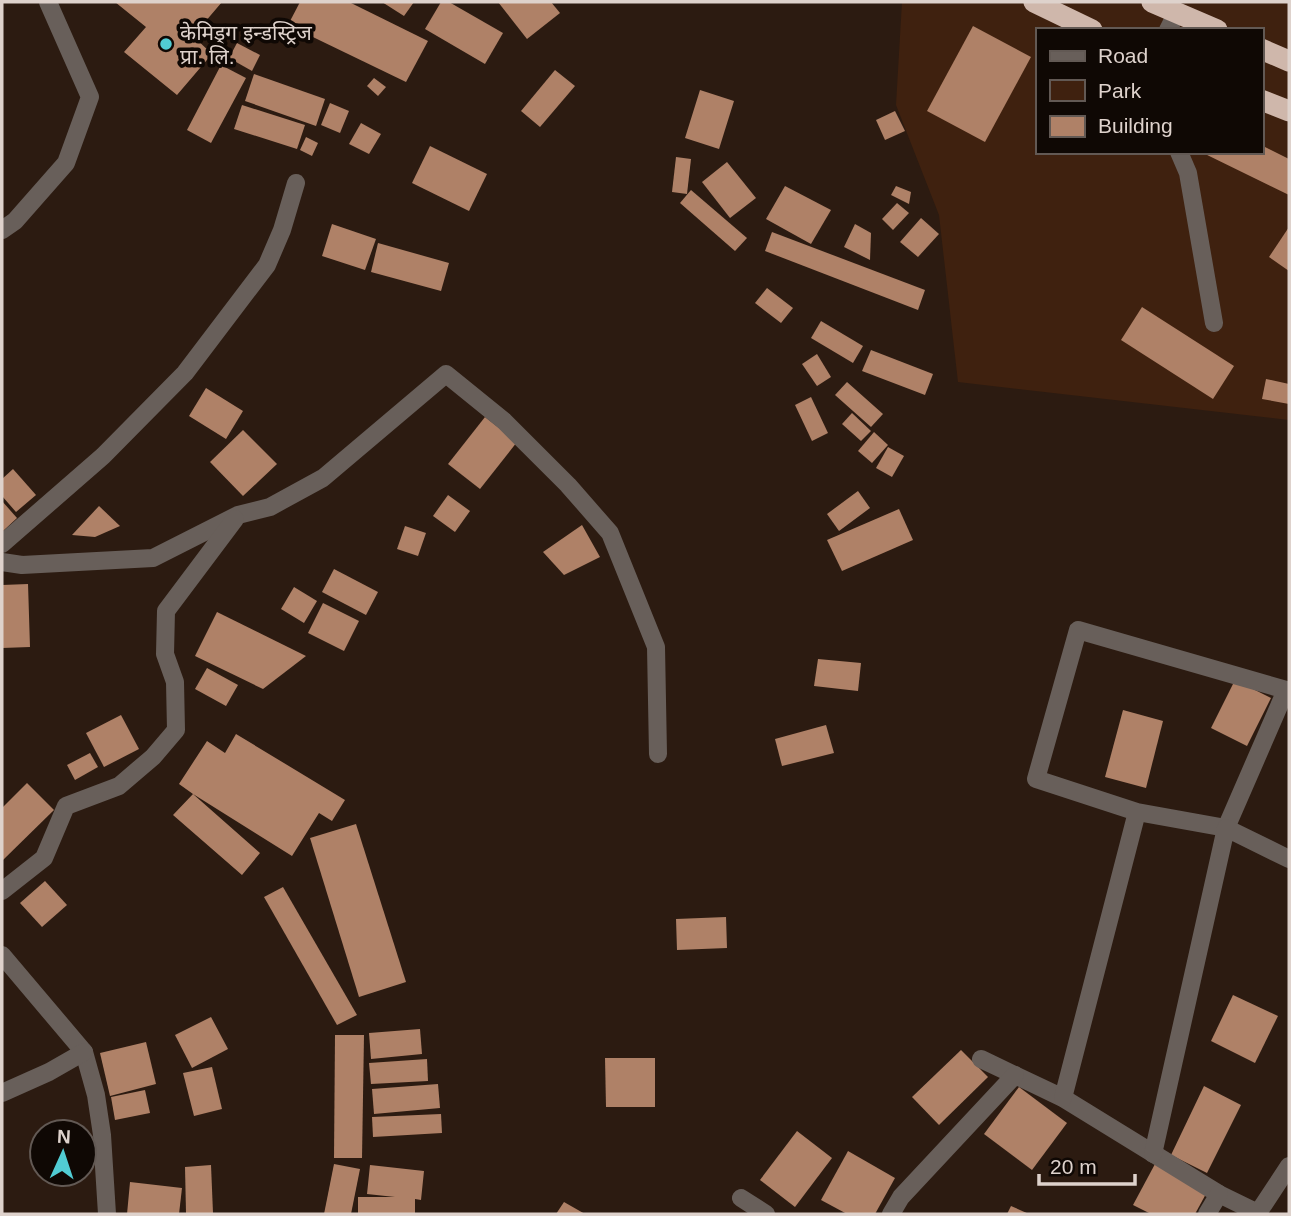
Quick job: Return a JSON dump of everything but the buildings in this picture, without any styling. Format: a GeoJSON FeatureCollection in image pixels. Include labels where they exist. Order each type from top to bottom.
{"type":"FeatureCollection","features":[{"type":"Feature","properties":{"kind":"highway"},"geometry":{"type":"LineString","coordinates":[[1034,2],[1088,28]]}},
{"type":"Feature","properties":{"kind":"highway"},"geometry":{"type":"LineString","coordinates":[[1152,2],[1172,21],[1207,28]]}},
{"type":"Feature","properties":{"kind":"highway"},"geometry":{"type":"LineString","coordinates":[[1263,50],[1289,61]]}},
{"type":"Feature","properties":{"kind":"highway"},"geometry":{"type":"LineString","coordinates":[[1263,101],[1289,111]]}},
{"type":"Feature","properties":{"kind":"street"},"geometry":{"type":"LineString","coordinates":[[2,230],[15,221],[66,163],[90,97],[48,2]]}},
{"type":"Feature","properties":{"kind":"street"},"geometry":{"type":"LineString","coordinates":[[1181,154],[1188,173],[1214,323]]}},
{"type":"Feature","properties":{"kind":"street"},"geometry":{"type":"LineString","coordinates":[[2,544],[103,456],[185,373],[267,265],[282,230],[296,183]]}},
{"type":"Feature","properties":{"kind":"street"},"geometry":{"type":"LineString","coordinates":[[2,562],[22,565],[153,558],[238,515],[270,508],[323,478],[446,374],[504,421],[568,485],[610,533],[656,647],[658,754]]}},
{"type":"Feature","properties":{"kind":"street"},"geometry":{"type":"LineString","coordinates":[[2,891],[44,858],[66,806],[119,786],[153,757],[176,730],[175,682],[165,654],[166,611],[238,515]]}},
{"type":"Feature","properties":{"kind":"street"},"geometry":{"type":"LineString","coordinates":[[1153,1154],[1226,828],[1286,690],[1078,630],[1036,779],[1137,812],[1226,828],[1289,859]]}},
{"type":"Feature","properties":{"kind":"street"},"geometry":{"type":"LineString","coordinates":[[1062,1098],[1137,812]]}},
{"type":"Feature","properties":{"kind":"street"},"geometry":{"type":"LineString","coordinates":[[2,955],[84,1052],[96,1094],[102,1135],[107,1214]]}},
{"type":"Feature","properties":{"kind":"street"},"geometry":{"type":"LineString","coordinates":[[2,1093],[49,1072],[84,1052]]}},
{"type":"Feature","properties":{"kind":"street"},"geometry":{"type":"LineString","coordinates":[[981,1059],[1062,1098],[1219,1194],[1258,1213],[1289,1166]]}},
{"type":"Feature","properties":{"kind":"street"},"geometry":{"type":"LineString","coordinates":[[891,1214],[901,1197],[1015,1075]]}},
{"type":"Feature","properties":{"kind":"street"},"geometry":{"type":"LineString","coordinates":[[1207,1214],[1219,1194]]}},
{"type":"Feature","properties":{"kind":"street"},"geometry":{"type":"LineString","coordinates":[[741,1198],[766,1214]]}},
{"type":"Feature","properties":{"kind":"green space"},"geometry":{"type":"Polygon","coordinates":[[[902,2],[1289,2],[1289,420],[958,382],[939,215],[896,105],[902,2]]]}},
{"type":"Feature","properties":{"kind":"place","name":"केमिड्रग इन्डस्ट्रिज प्रा. लि."},"geometry":{"type":"Point","coordinates":[166,44]}}]}
